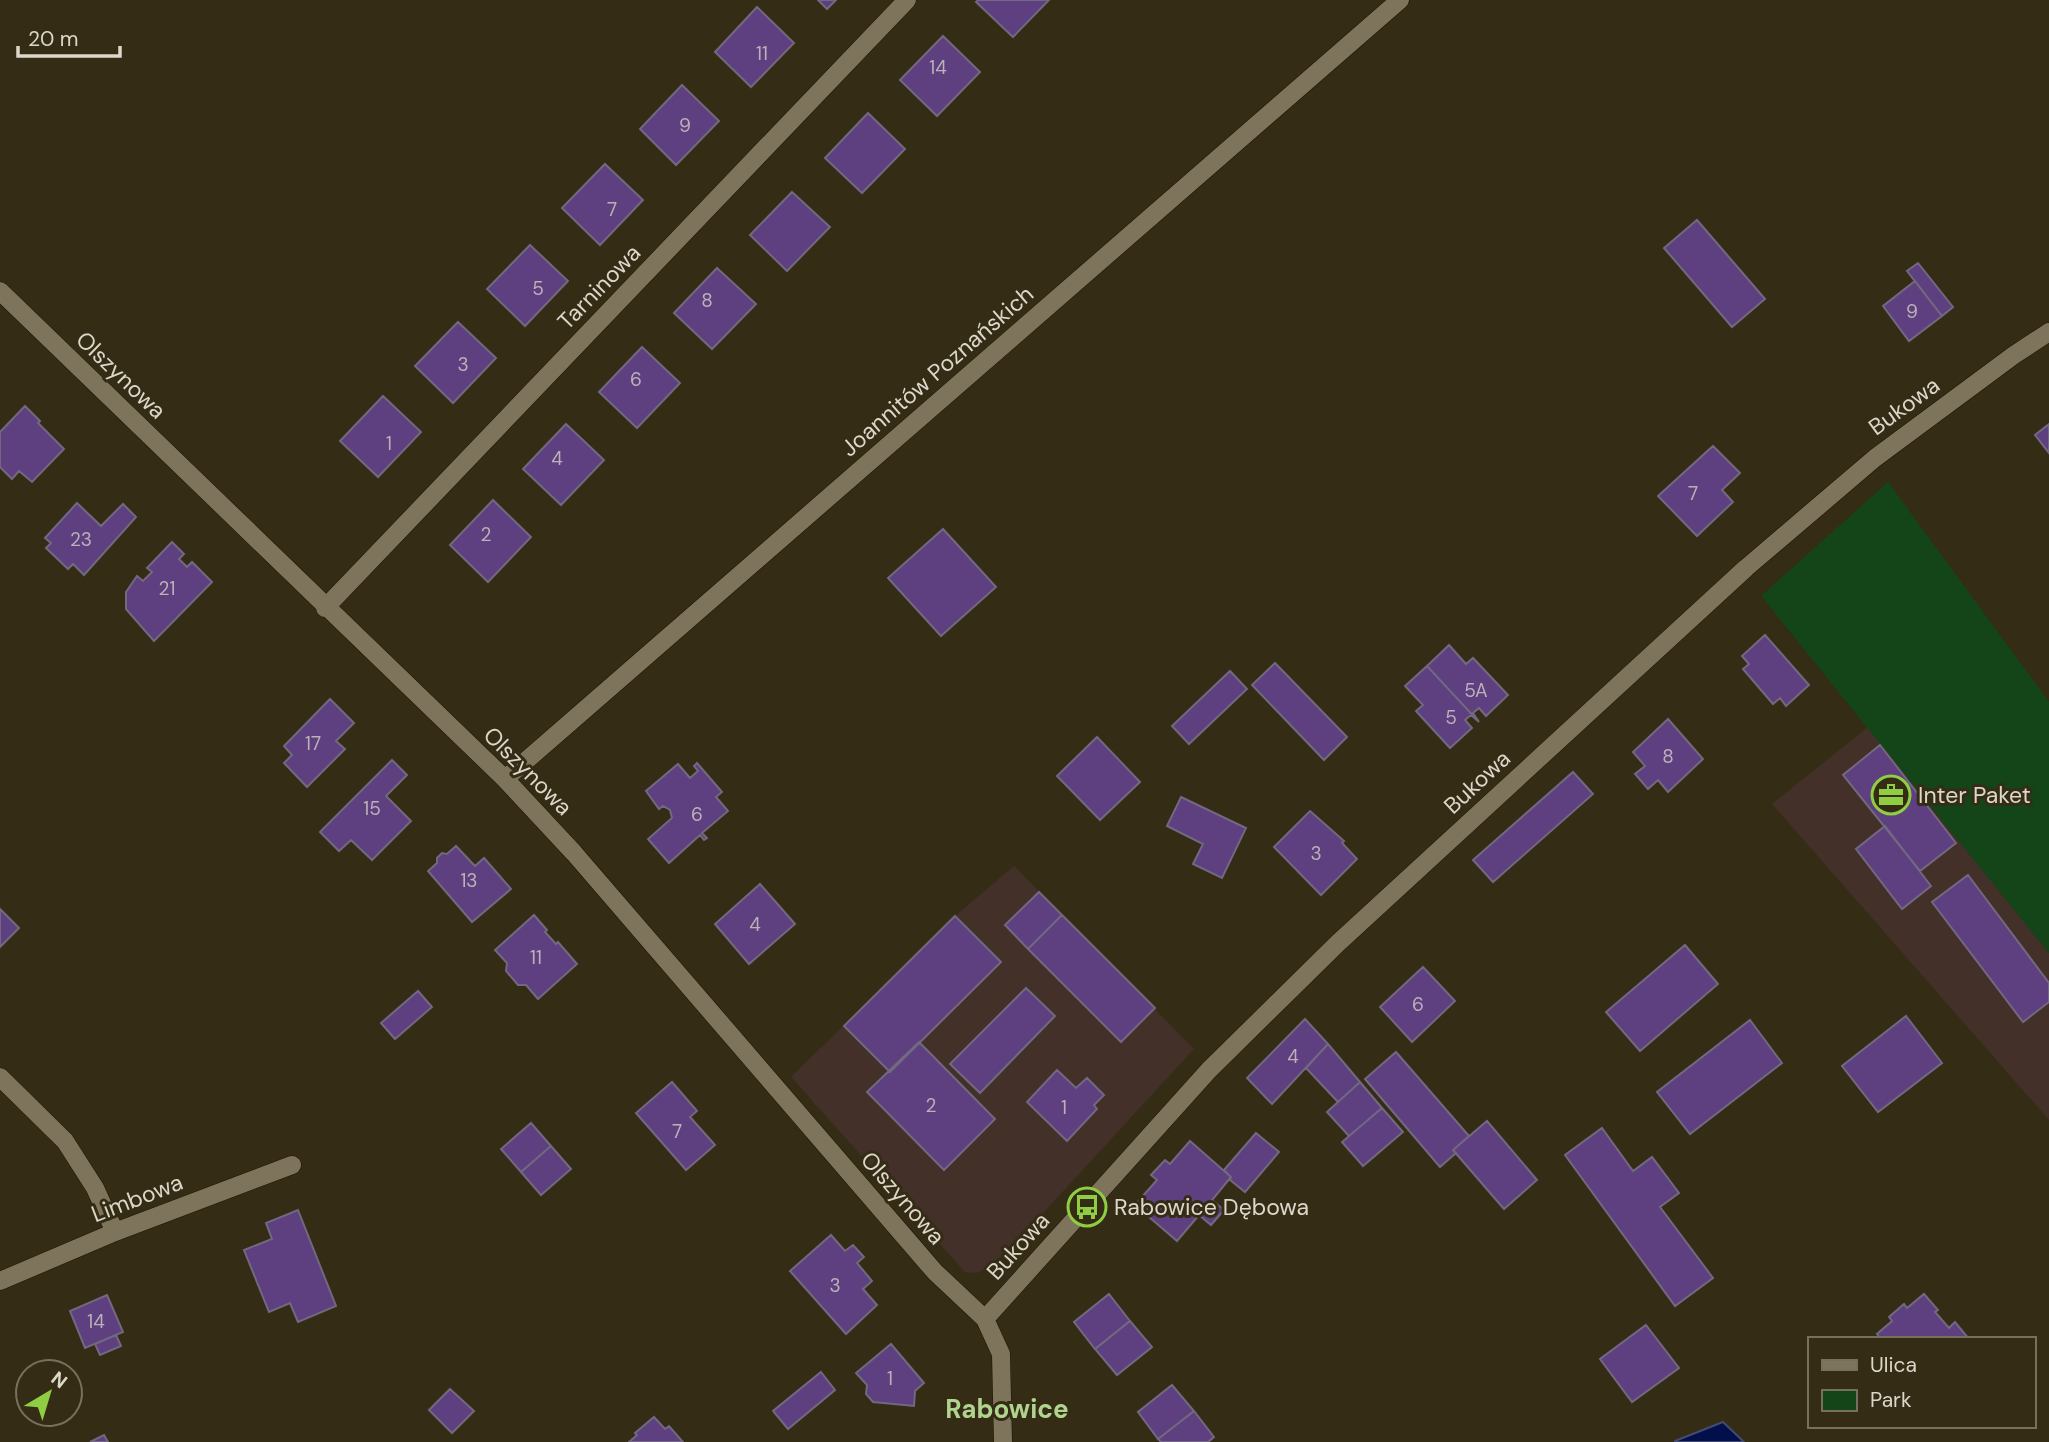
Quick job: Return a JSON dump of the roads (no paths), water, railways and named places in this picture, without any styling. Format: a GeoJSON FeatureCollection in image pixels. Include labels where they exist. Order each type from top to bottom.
{"type":"FeatureCollection","features":[{"type":"Feature","properties":{"kind":"street","name":"Tarninowa"},"geometry":{"type":"LineString","coordinates":[[325,608],[908,0]]}},
{"type":"Feature","properties":{"kind":"street","name":"Joannitów Poznańskich"},"geometry":{"type":"LineString","coordinates":[[505,779],[1400,0]]}},
{"type":"Feature","properties":{"kind":"street","name":"Olszynowa"},"geometry":{"type":"LineString","coordinates":[[0,291],[325,608],[505,779],[574,853],[934,1272],[985,1319]]}},
{"type":"Feature","properties":{"kind":"street","name":"Bukowa"},"geometry":{"type":"LineString","coordinates":[[985,1319],[1209,1070],[1348,933],[1786,534],[1875,458],[2049,332]]}},
{"type":"Feature","properties":{"kind":"street"},"geometry":{"type":"LineString","coordinates":[[0,1077],[65,1141],[95,1188],[115,1232]]}},
{"type":"Feature","properties":{"kind":"street","name":"Limbowa"},"geometry":{"type":"LineString","coordinates":[[0,1281],[115,1232],[292,1165]]}},
{"type":"Feature","properties":{"kind":"street"},"geometry":{"type":"LineString","coordinates":[[985,1319],[1001,1354],[1003,1442]]}},
{"type":"Feature","properties":{"kind":"place","name":"Inter Paket"},"geometry":{"type":"Point","coordinates":[1891,795]}},
{"type":"Feature","properties":{"kind":"place","name":"Rabowice Dębowa"},"geometry":{"type":"Point","coordinates":[1087,1207]}},
{"type":"Feature","properties":{"kind":"district","name":"Rabowice"},"geometry":{"type":"Point","coordinates":[1007,1409]}}]}
